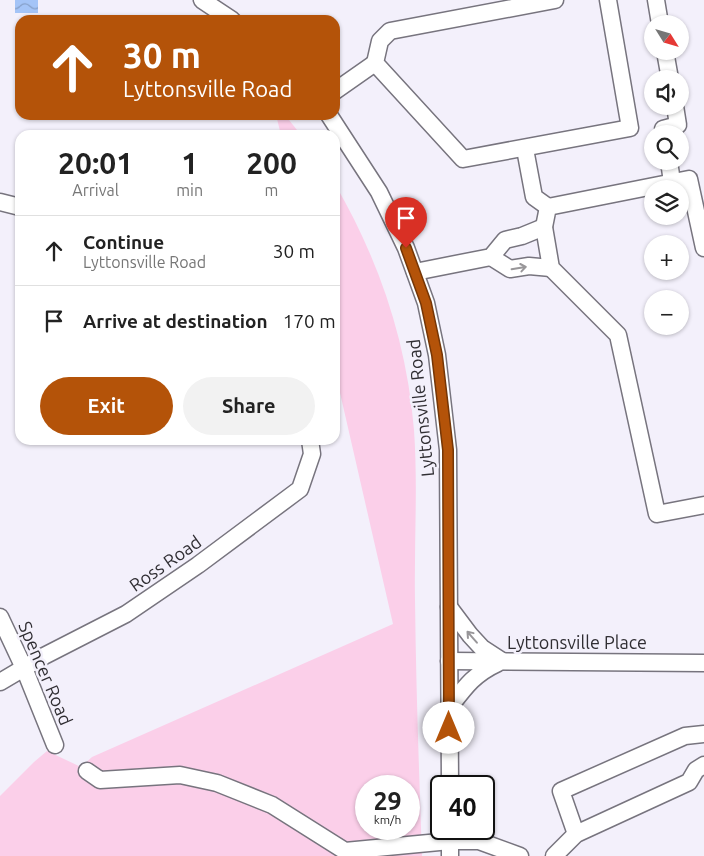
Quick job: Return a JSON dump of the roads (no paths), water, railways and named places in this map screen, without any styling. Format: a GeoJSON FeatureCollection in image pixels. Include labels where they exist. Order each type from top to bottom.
{"type":"FeatureCollection","features":[{"type":"Feature","properties":{"kind":"street"},"geometry":{"type":"LineString","coordinates":[[202,0],[224,15]]}},
{"type":"Feature","properties":{"kind":"street"},"geometry":{"type":"LineString","coordinates":[[340,88],[375,63],[380,41],[390,31],[555,0]]}},
{"type":"Feature","properties":{"kind":"street"},"geometry":{"type":"LineString","coordinates":[[375,63],[463,159],[630,128],[608,0]]}},
{"type":"Feature","properties":{"kind":"street"},"geometry":{"type":"LineString","coordinates":[[656,0],[658,15]]}},
{"type":"Feature","properties":{"kind":"street","name":"Lyttonsville Road"},"geometry":{"type":"LineString","coordinates":[[340,132],[379,192],[406,248],[426,303],[437,355],[448,450],[450,775]]}},
{"type":"Feature","properties":{"kind":"street"},"geometry":{"type":"LineString","coordinates":[[525,149],[534,196],[548,207],[644,188]]}},
{"type":"Feature","properties":{"kind":"street"},"geometry":{"type":"LineString","coordinates":[[683,180],[689,179],[704,248]]}},
{"type":"Feature","properties":{"kind":"street"},"geometry":{"type":"LineString","coordinates":[[0,202],[15,206]]}},
{"type":"Feature","properties":{"kind":"street"},"geometry":{"type":"LineString","coordinates":[[548,207],[544,227],[551,268],[618,335],[657,514],[704,505]]}},
{"type":"Feature","properties":{"kind":"street"},"geometry":{"type":"LineString","coordinates":[[415,272],[491,257],[505,240],[522,236],[544,227]]}},
{"type":"Feature","properties":{"kind":"street"},"geometry":{"type":"LineString","coordinates":[[491,257],[510,269],[529,266],[551,268]]}},
{"type":"Feature","properties":{"kind":"street","name":"Ross Road"},"geometry":{"type":"LineString","coordinates":[[0,682],[126,614],[198,565],[300,489],[312,454],[311,445]]}},
{"type":"Feature","properties":{"kind":"street"},"geometry":{"type":"LineString","coordinates":[[449,607],[470,636],[482,648],[502,661]]}},
{"type":"Feature","properties":{"kind":"street","name":"Spencer Road"},"geometry":{"type":"LineString","coordinates":[[0,617],[24,668],[55,745]]}},
{"type":"Feature","properties":{"kind":"street","name":"Lyttonsville Place"},"geometry":{"type":"LineString","coordinates":[[449,661],[704,663]]}},
{"type":"Feature","properties":{"kind":"street"},"geometry":{"type":"LineString","coordinates":[[449,708],[467,684],[482,671],[502,661]]}},
{"type":"Feature","properties":{"kind":"street"},"geometry":{"type":"LineString","coordinates":[[576,834],[561,791],[685,736],[704,734]]}},
{"type":"Feature","properties":{"kind":"street"},"geometry":{"type":"LineString","coordinates":[[554,856],[576,834],[690,782],[696,770],[704,765]]}},
{"type":"Feature","properties":{"kind":"street"},"geometry":{"type":"LineString","coordinates":[[87,772],[100,780],[180,775],[217,783],[272,805],[346,854],[450,848],[479,841],[520,856]]}},
{"type":"Feature","properties":{"kind":"water"},"geometry":{"type":"Polygon","coordinates":[[[15,0],[38,0],[38,13],[15,13],[15,0]]]}}]}
